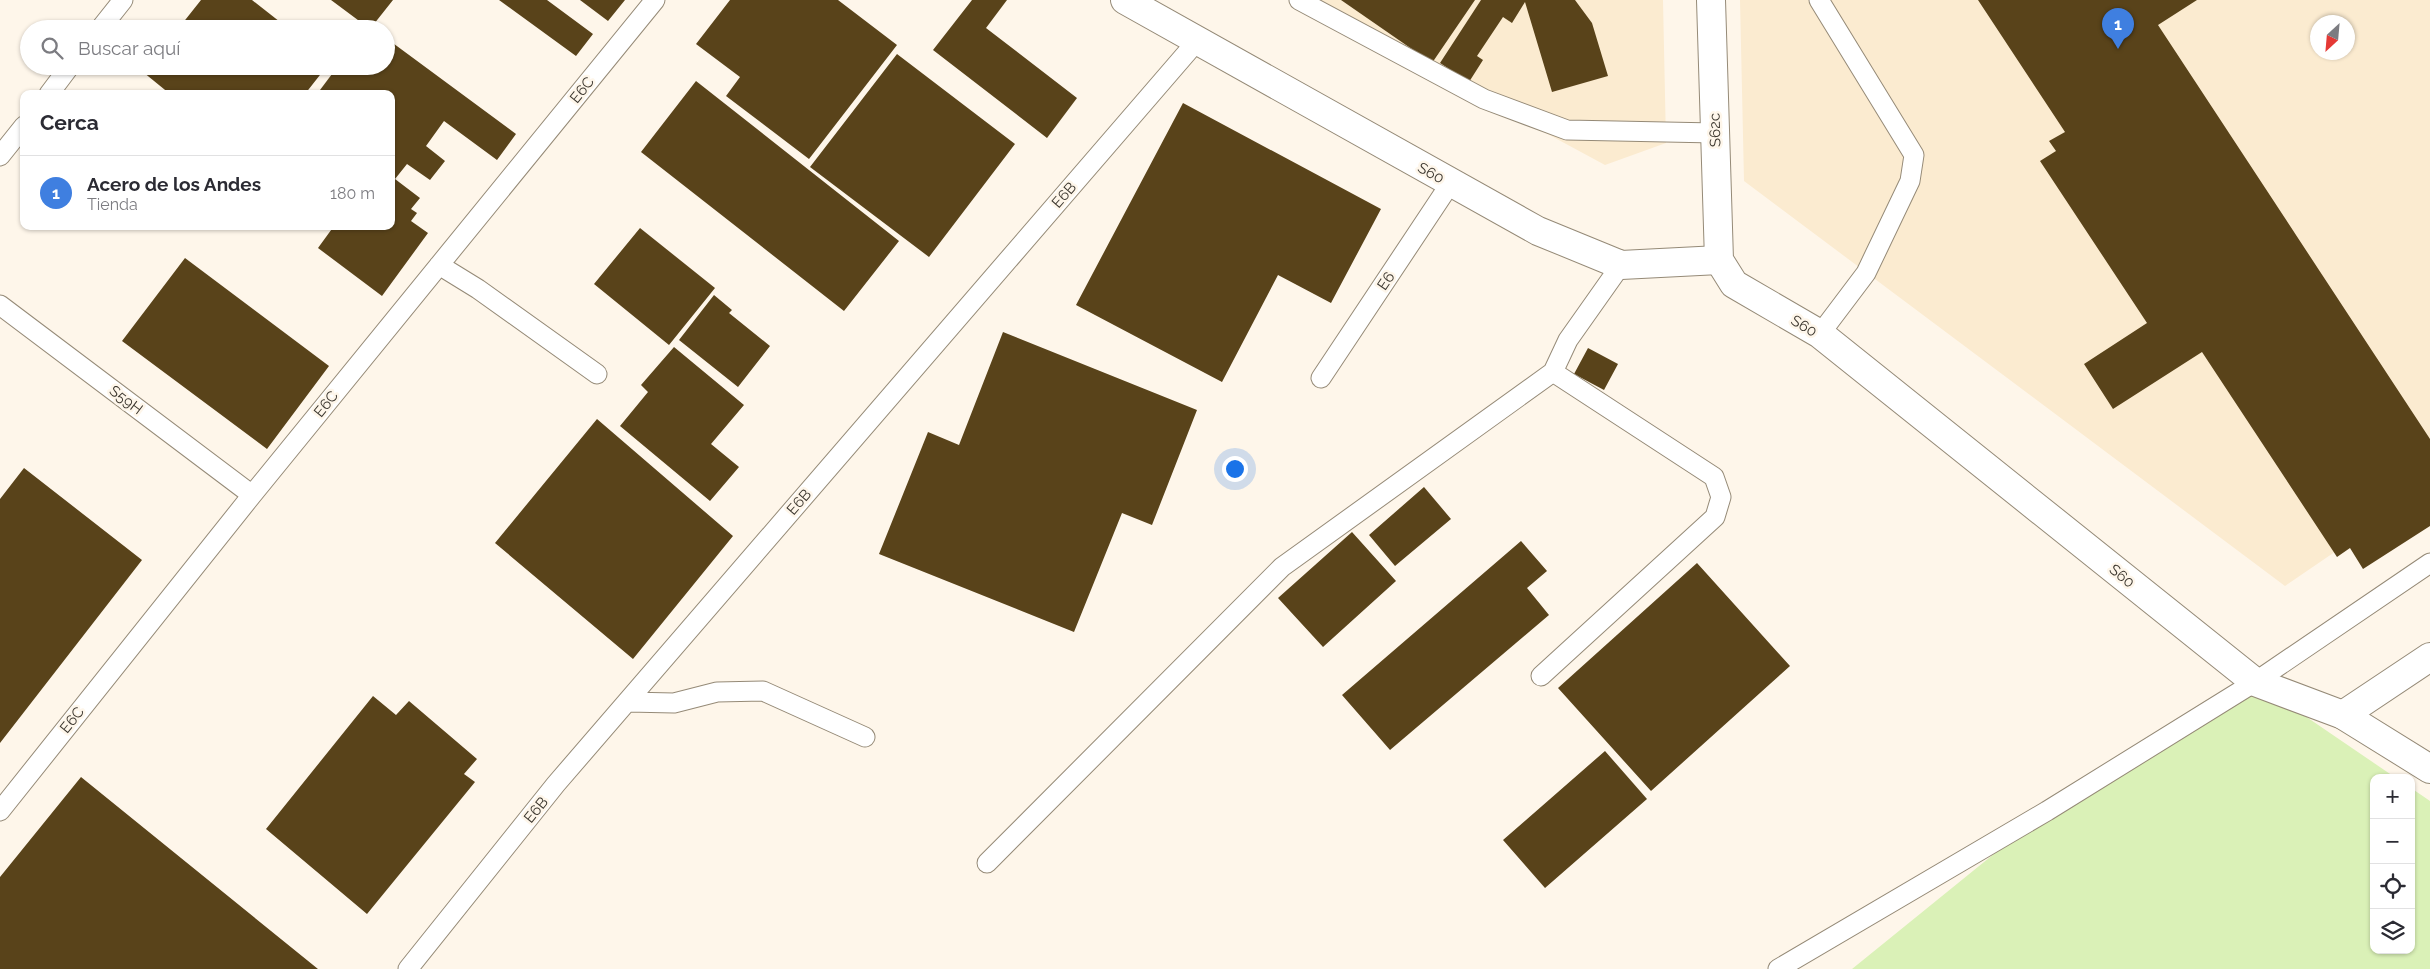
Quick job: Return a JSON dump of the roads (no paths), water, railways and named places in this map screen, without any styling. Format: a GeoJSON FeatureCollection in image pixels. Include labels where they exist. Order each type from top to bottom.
{"type":"FeatureCollection","features":[{"type":"Feature","properties":{"kind":"main road","name":"S60"},"geometry":{"type":"LineString","coordinates":[[1126,0],[1450,184],[1538,231],[1621,265],[1719,260],[1734,284],[1820,334],[2255,682],[2343,715],[2430,769]]}},
{"type":"Feature","properties":{"kind":"main road","name":"S62c"},"geometry":{"type":"LineString","coordinates":[[1711,0],[1719,260]]}},
{"type":"Feature","properties":{"kind":"main road"},"geometry":{"type":"LineString","coordinates":[[2343,715],[2430,657]]}},
{"type":"Feature","properties":{"kind":"lane"},"geometry":{"type":"LineString","coordinates":[[107,20],[122,0]]}},
{"type":"Feature","properties":{"kind":"lane","name":"E6C"},"geometry":{"type":"LineString","coordinates":[[0,811],[252,495],[655,0]]}},
{"type":"Feature","properties":{"kind":"lane"},"geometry":{"type":"LineString","coordinates":[[1299,0],[1484,99],[1567,130],[1715,133]]}},
{"type":"Feature","properties":{"kind":"lane"},"geometry":{"type":"LineString","coordinates":[[1818,0],[1914,154],[1910,181],[1866,273],[1820,334]]}},
{"type":"Feature","properties":{"kind":"lane","name":"E6B"},"geometry":{"type":"LineString","coordinates":[[408,969],[556,784],[1197,41]]}},
{"type":"Feature","properties":{"kind":"lane"},"geometry":{"type":"LineString","coordinates":[[52,90],[63,75]]}},
{"type":"Feature","properties":{"kind":"lane"},"geometry":{"type":"LineString","coordinates":[[0,156],[20,131]]}},
{"type":"Feature","properties":{"kind":"lane","name":"E6"},"geometry":{"type":"LineString","coordinates":[[1321,378],[1450,184]]}},
{"type":"Feature","properties":{"kind":"lane"},"geometry":{"type":"LineString","coordinates":[[439,265],[478,289],[598,374]]}},
{"type":"Feature","properties":{"kind":"lane"},"geometry":{"type":"LineString","coordinates":[[988,863],[1282,567],[1552,372],[1568,340],[1621,265]]}},
{"type":"Feature","properties":{"kind":"lane","name":"S59H"},"geometry":{"type":"LineString","coordinates":[[0,305],[252,495]]}},
{"type":"Feature","properties":{"kind":"lane"},"geometry":{"type":"LineString","coordinates":[[1541,676],[1715,517],[1721,497],[1714,478],[1552,372]]}},
{"type":"Feature","properties":{"kind":"lane"},"geometry":{"type":"LineString","coordinates":[[1778,969],[2047,811],[2255,682],[2430,563]]}},
{"type":"Feature","properties":{"kind":"lane"},"geometry":{"type":"LineString","coordinates":[[628,702],[674,703],[717,692],[763,691],[865,737]]}},
{"type":"Feature","properties":{"kind":"place","name":"Acero de los Andes"},"geometry":{"type":"Point","coordinates":[2118,49]}}]}
